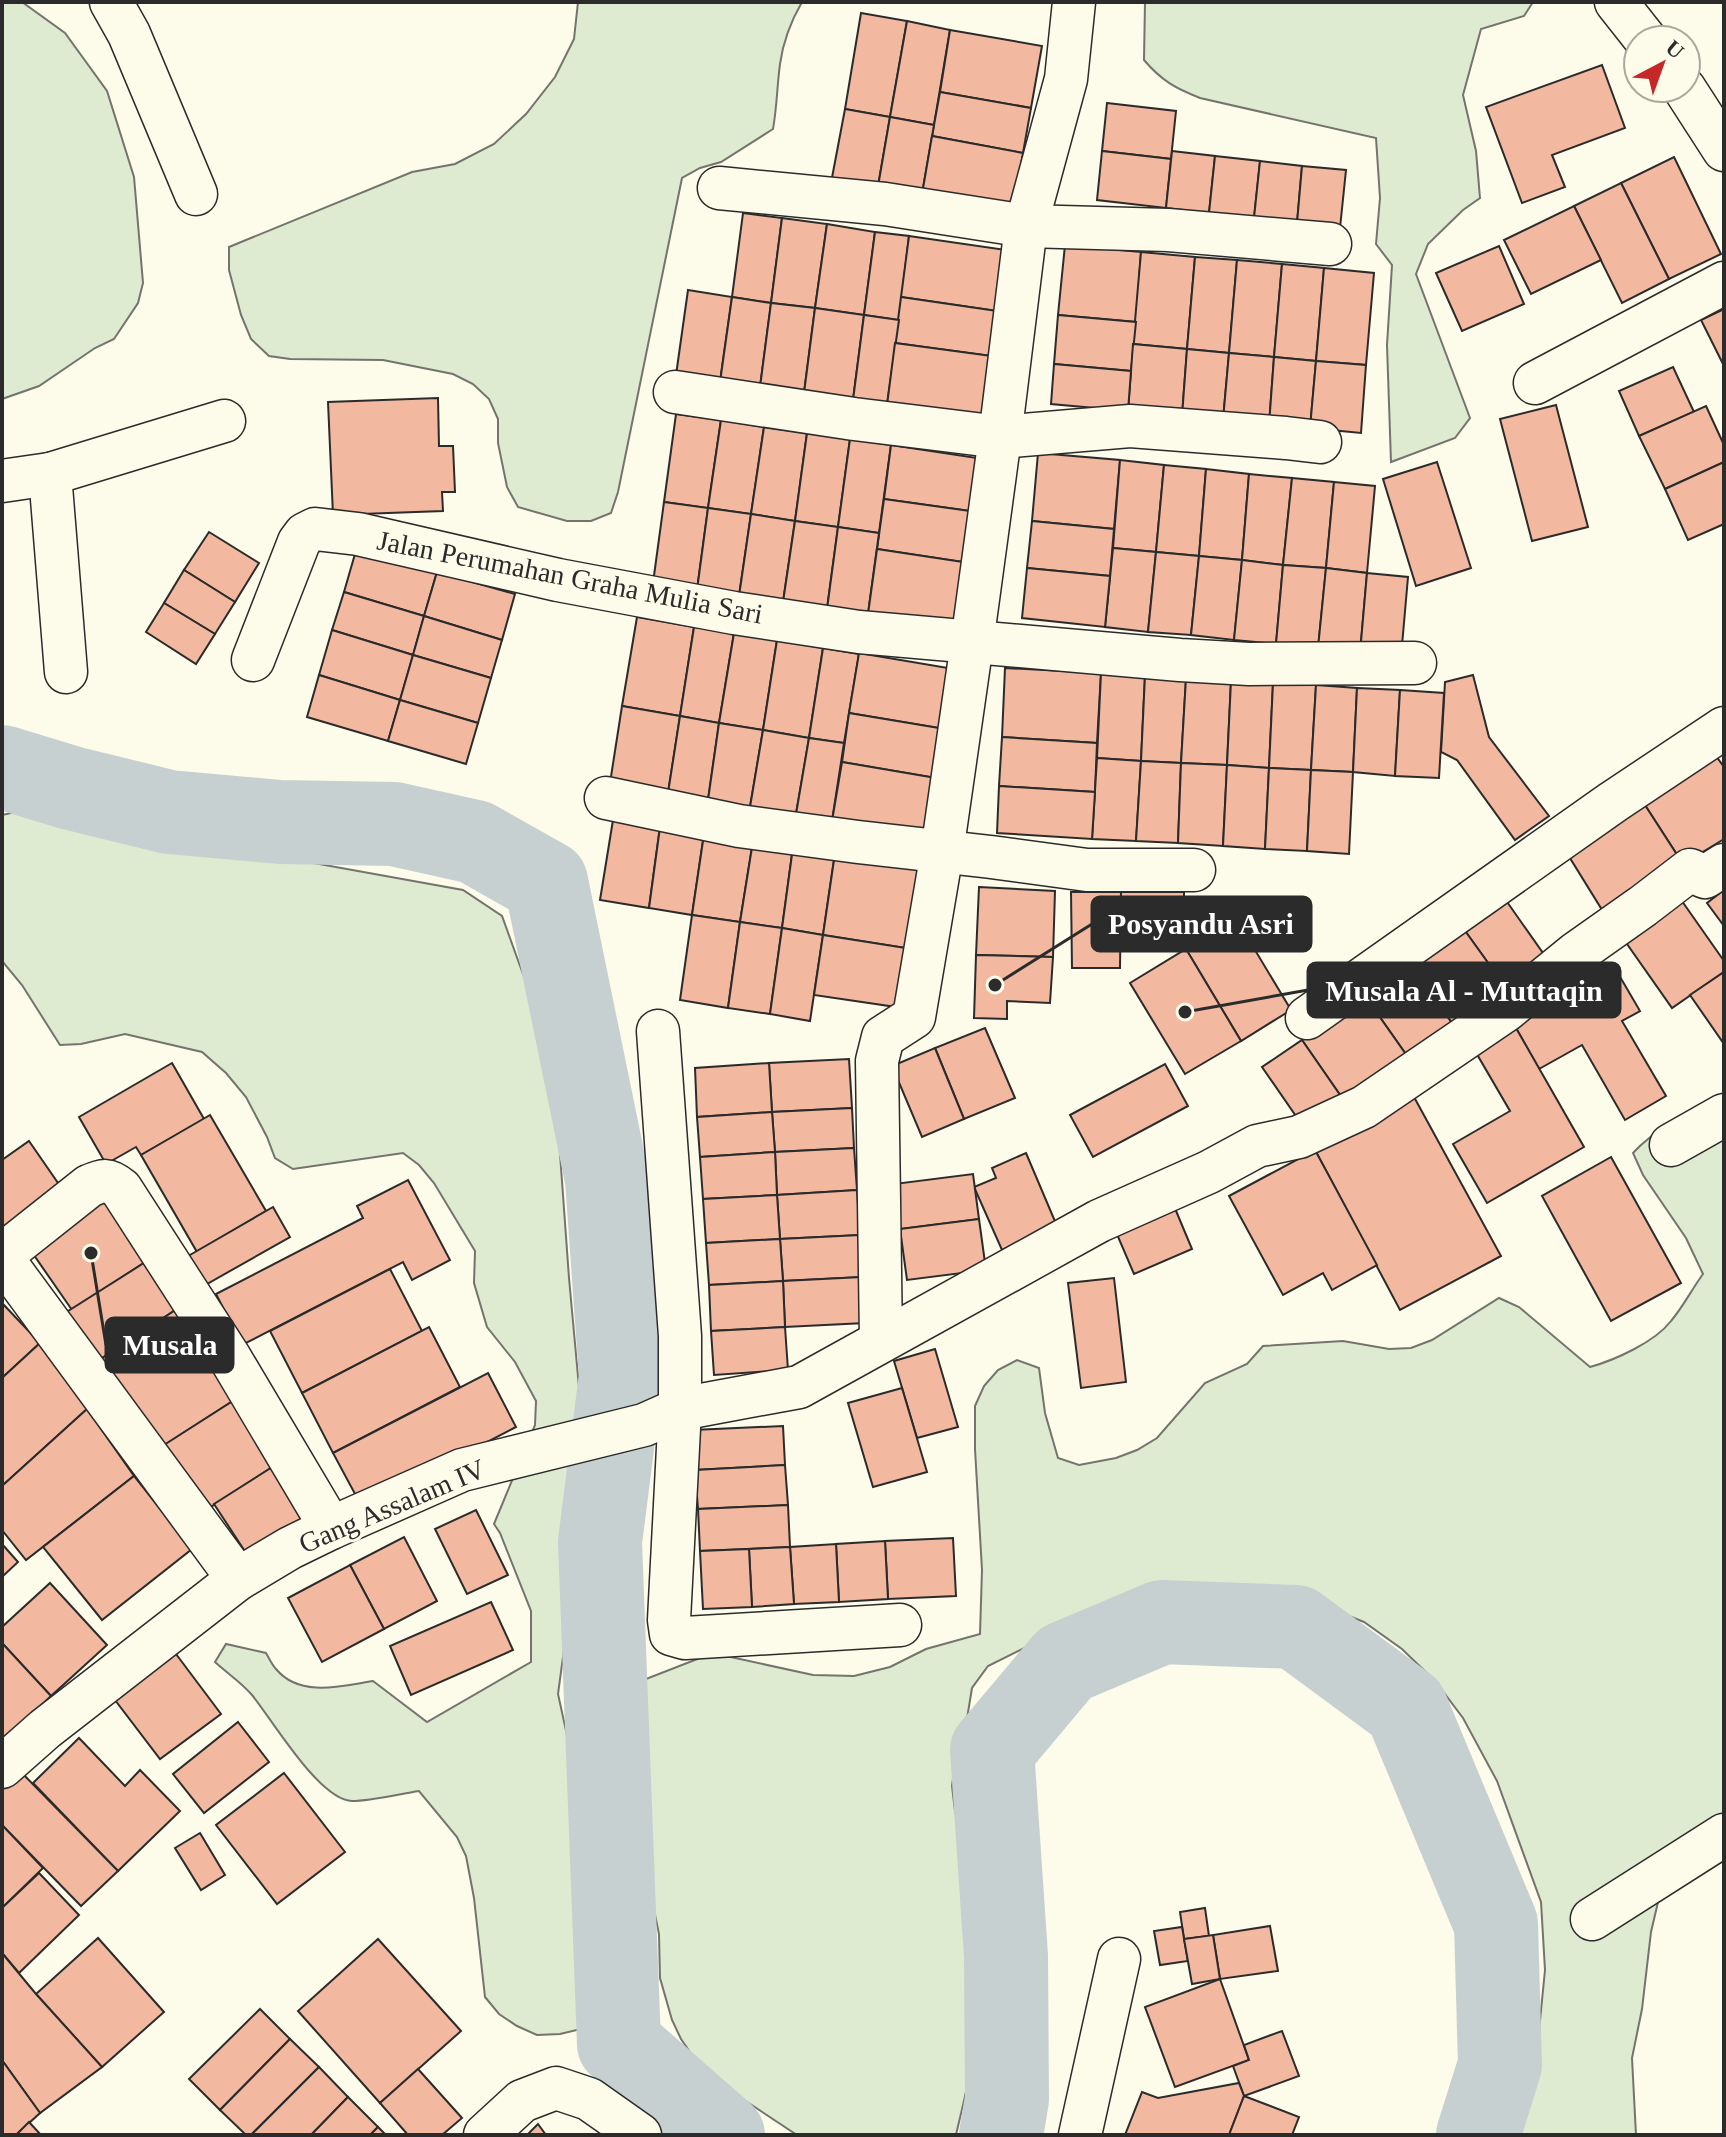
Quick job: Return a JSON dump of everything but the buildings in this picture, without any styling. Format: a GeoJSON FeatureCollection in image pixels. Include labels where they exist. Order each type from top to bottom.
{"type":"FeatureCollection","features":[{"type":"Feature","properties":{"kind":"street"},"geometry":{"type":"LineString","coordinates":[[111,2],[129,34],[196,194]]}},
{"type":"Feature","properties":{"kind":"street"},"geometry":{"type":"LineString","coordinates":[[881,1341],[877,1061],[883,1037],[914,1017],[972,643],[1026,226],[1066,79],[1074,2]]}},
{"type":"Feature","properties":{"kind":"street"},"geometry":{"type":"LineString","coordinates":[[1616,2],[1633,24]]}},
{"type":"Feature","properties":{"kind":"street"},"geometry":{"type":"LineString","coordinates":[[1694,104],[1724,150]]}},
{"type":"Feature","properties":{"kind":"street"},"geometry":{"type":"LineString","coordinates":[[719,188],[885,204],[1026,226],[1168,230],[1330,244]]}},
{"type":"Feature","properties":{"kind":"street"},"geometry":{"type":"LineString","coordinates":[[1535,383],[1724,283]]}},
{"type":"Feature","properties":{"kind":"street"},"geometry":{"type":"LineString","coordinates":[[675,392],[1000,437],[1130,426],[1320,442]]}},
{"type":"Feature","properties":{"kind":"street"},"geometry":{"type":"LineString","coordinates":[[2,481],[50,474],[224,421]]}},
{"type":"Feature","properties":{"kind":"street"},"geometry":{"type":"LineString","coordinates":[[50,474],[66,672]]}},
{"type":"Feature","properties":{"kind":"street","name":"Jalan Perumahan Graha Mulia Sari"},"geometry":{"type":"LineString","coordinates":[[253,660],[299,542],[305,534],[315,529],[358,534],[558,580],[734,613],[859,632],[1249,664],[1415,663]]}},
{"type":"Feature","properties":{"kind":"street"},"geometry":{"type":"LineString","coordinates":[[1307,1018],[1613,802],[1724,728]]}},
{"type":"Feature","properties":{"kind":"street"},"geometry":{"type":"LineString","coordinates":[[606,798],[739,826],[1087,870],[1194,870]]}},
{"type":"Feature","properties":{"kind":"street","name":"Gang Assalam IV"},"geometry":{"type":"LineString","coordinates":[[2,1767],[45,1729],[238,1579],[290,1548],[462,1470],[662,1417],[799,1387],[1099,1221],[1209,1172],[1257,1146],[1299,1137],[1364,1107],[1505,1011],[1575,954],[1690,870],[1705,877],[1724,865]]}},
{"type":"Feature","properties":{"kind":"street"},"geometry":{"type":"LineString","coordinates":[[658,1031],[680,1336],[662,1417],[671,1634],[685,1638],[900,1625]]}},
{"type":"Feature","properties":{"kind":"street"},"geometry":{"type":"LineString","coordinates":[[1671,1145],[1724,1115]]}},
{"type":"Feature","properties":{"kind":"street"},"geometry":{"type":"LineString","coordinates":[[238,1579],[2,1256],[89,1186],[103,1181],[113,1182],[121,1189],[230,1358],[331,1528]]}},
{"type":"Feature","properties":{"kind":"street"},"geometry":{"type":"LineString","coordinates":[[1592,1919],[1724,1835]]}},
{"type":"Feature","properties":{"kind":"street"},"geometry":{"type":"LineString","coordinates":[[1080,2135],[1119,1959]]}},
{"type":"Feature","properties":{"kind":"street"},"geometry":{"type":"LineString","coordinates":[[485,2135],[522,2101],[556,2088],[589,2099],[626,2129]]}},
{"type":"Feature","properties":{"kind":"green space"},"geometry":{"type":"Polygon","coordinates":[[[2,2],[22,2],[65,33],[107,91],[134,177],[143,283],[138,303],[114,339],[95,348],[39,386],[2,399],[2,2]]]}},
{"type":"Feature","properties":{"kind":"green space"},"geometry":{"type":"Polygon","coordinates":[[[578,2],[802,2],[783,48],[773,129],[721,162],[700,168],[682,178],[618,492],[611,513],[591,521],[567,521],[518,507],[507,487],[498,443],[498,419],[489,399],[473,384],[453,374],[383,360],[269,356],[251,339],[229,270],[229,247],[412,172],[455,164],[494,144],[526,114],[555,77],[574,39],[578,2]]]}},
{"type":"Feature","properties":{"kind":"green space"},"geometry":{"type":"Polygon","coordinates":[[[1145,2],[1533,2],[1524,16],[1481,29],[1463,95],[1476,151],[1480,198],[1428,244],[1416,274],[1470,418],[1455,438],[1391,462],[1387,345],[1392,265],[1376,244],[1380,198],[1376,138],[1200,98],[1176,87],[1144,60],[1145,2]]]}},
{"type":"Feature","properties":{"kind":"green space"},"geometry":{"type":"Polygon","coordinates":[[[72,799],[110,819],[153,834],[463,890],[502,916],[553,1057],[582,1420],[577,1554],[558,1694],[577,1781],[585,1802],[589,1902],[581,2029],[537,2035],[499,2014],[485,1997],[466,1856],[457,1837],[419,1791],[360,1801],[339,1797],[325,1787],[297,1757],[248,1691],[215,1662],[226,1644],[266,1653],[276,1669],[297,1684],[322,1688],[373,1681],[427,1722],[531,1662],[531,1611],[494,1524],[535,1425],[536,1401],[515,1362],[487,1327],[474,1283],[475,1251],[434,1183],[419,1165],[403,1153],[293,1169],[275,1158],[246,1097],[226,1073],[202,1052],[125,1034],[81,1044],[60,1045],[22,985],[2,961],[2,815],[72,799]]]}},
{"type":"Feature","properties":{"kind":"green space"},"geometry":{"type":"Polygon","coordinates":[[[1724,1097],[1724,1821],[1666,1868],[1651,1932],[1642,2009],[1632,2058],[1636,2135],[1510,2135],[1536,2061],[1545,1970],[1541,1902],[1497,1781],[1463,1718],[1435,1681],[1402,1649],[1364,1622],[1306,1599],[1195,1602],[1081,1620],[988,1666],[972,1688],[952,1786],[961,1834],[969,1994],[974,2030],[971,2065],[956,2135],[797,2135],[732,2092],[694,2058],[672,2020],[660,1978],[659,1934],[650,1890],[644,1824],[643,1714],[646,1679],[705,1656],[726,1656],[813,1675],[854,1676],[890,1667],[926,1649],[980,1634],[982,1570],[975,1406],[984,1386],[998,1370],[1017,1360],[1039,1368],[1045,1413],[1058,1458],[1079,1465],[1116,1458],[1157,1438],[1205,1383],[1247,1364],[1263,1346],[1343,1341],[1389,1349],[1411,1348],[1432,1340],[1499,1298],[1519,1307],[1590,1367],[1634,1349],[1664,1329],[1703,1274],[1686,1238],[1643,1175],[1633,1153],[1664,1128],[1724,1097]]]}},
{"type":"Feature","properties":{"kind":"waterway"},"geometry":{"type":"LineString","coordinates":[[2,767],[169,812],[280,822],[394,824],[475,842],[546,882],[607,1179],[621,1376],[600,1542],[619,2044],[723,2135]]}},
{"type":"Feature","properties":{"kind":"waterway"},"geometry":{"type":"LineString","coordinates":[[1001,2135],[1007,2099],[1006,1956],[992,1750],[1065,1663],[1162,1622],[1296,1627],[1406,1708],[1496,1924],[1500,2065],[1478,2135]]}},
{"type":"Feature","properties":{"kind":"place","name":"Posyandu Asri"},"geometry":{"type":"Point","coordinates":[995,985]}},
{"type":"Feature","properties":{"kind":"place","name":"Musala Al - Muttaqin"},"geometry":{"type":"Point","coordinates":[1185,1012]}},
{"type":"Feature","properties":{"kind":"place","name":"Musala"},"geometry":{"type":"Point","coordinates":[91,1253]}}]}
